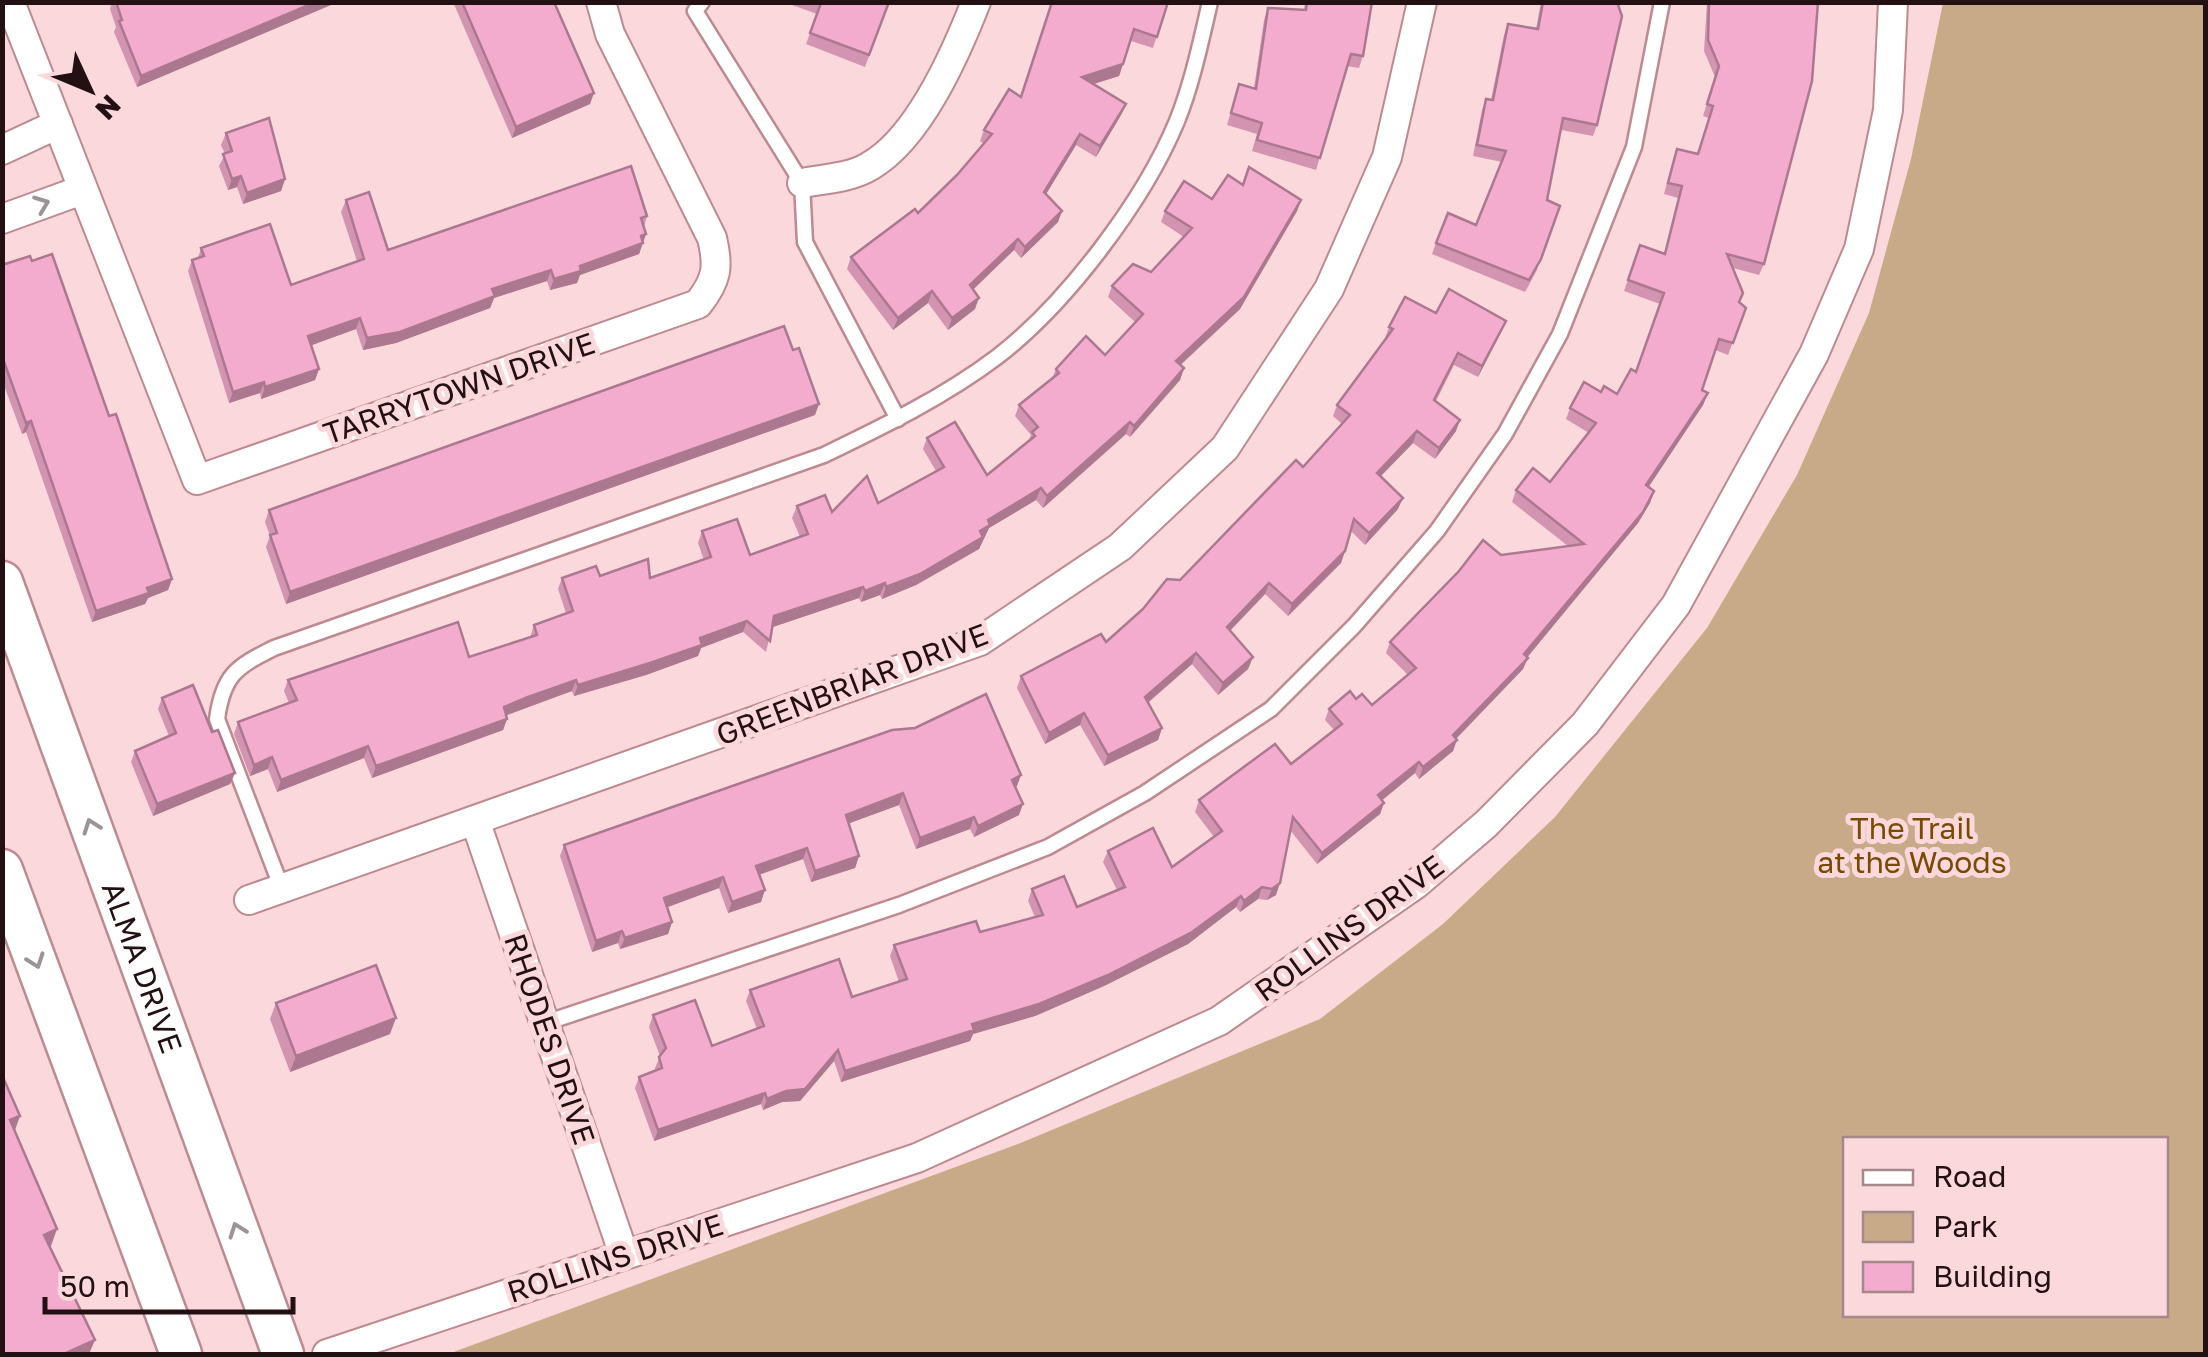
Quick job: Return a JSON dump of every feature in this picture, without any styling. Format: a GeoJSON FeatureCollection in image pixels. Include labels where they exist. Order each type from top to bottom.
{"type":"FeatureCollection","features":[{"type":"Feature","properties":{"kind":"main road","name":"ALMA DRIVE"},"geometry":{"type":"LineString","coordinates":[[2,582],[283,1354]]}},
{"type":"Feature","properties":{"kind":"main road"},"geometry":{"type":"LineString","coordinates":[[2,870],[181,1354]]}},
{"type":"Feature","properties":{"kind":"street"},"geometry":{"type":"LineString","coordinates":[[2,220],[82,190],[10,2]]}},
{"type":"Feature","properties":{"kind":"street","name":"TARRYTOWN DRIVE"},"geometry":{"type":"LineString","coordinates":[[82,190],[197,480],[698,304],[713,285],[718,264],[712,238],[610,34],[601,2]]}},
{"type":"Feature","properties":{"kind":"street"},"geometry":{"type":"LineString","coordinates":[[802,183],[872,166],[909,128],[956,54],[976,2]]}},
{"type":"Feature","properties":{"kind":"street","name":"GREENBRIAR DRIVE"},"geometry":{"type":"LineString","coordinates":[[249,900],[980,640],[1120,547],[1225,448],[1328,289],[1388,157],[1422,2]]}},
{"type":"Feature","properties":{"kind":"street","name":"ROLLINS DRIVE"},"geometry":{"type":"LineString","coordinates":[[327,1354],[917,1158],[1219,1021],[1389,906],[1486,824],[1584,724],[1676,605],[1814,354],[1860,249],[1888,110],[1893,2]]}},
{"type":"Feature","properties":{"kind":"street"},"geometry":{"type":"LineString","coordinates":[[2,150],[58,124]]}},
{"type":"Feature","properties":{"kind":"street","name":"RHODES DRIVE"},"geometry":{"type":"LineString","coordinates":[[476,822],[624,1255]]}},
{"type":"Feature","properties":{"kind":"lane"},"geometry":{"type":"LineString","coordinates":[[702,2],[695,11],[802,183],[805,242],[898,420]]}},
{"type":"Feature","properties":{"kind":"lane"},"geometry":{"type":"LineString","coordinates":[[282,889],[217,719],[221,692],[238,666],[274,648],[824,456],[898,420],[999,356],[1066,291],[1140,192],[1178,120],[1210,2]]}},
{"type":"Feature","properties":{"kind":"lane"},"geometry":{"type":"LineString","coordinates":[[545,1023],[899,905],[1048,847],[1145,794],[1271,709],[1354,626],[1436,532],[1505,434],[1560,334],[1634,147],[1662,2]]}},
{"type":"Feature","properties":{"kind":"green space","name":"The Trail at the Woods"},"geometry":{"type":"Polygon","coordinates":[[[1943,3],[2205,3],[2205,1354],[448,1354],[1018,1144],[1320,1019],[1443,924],[1555,817],[1707,628],[1797,475],[1869,313],[1911,159],[1943,3]]]}},
{"type":"Feature","properties":{"kind":"building"},"geometry":{"type":"Polygon","coordinates":[[[116,2],[316,2],[141,76],[119,21],[122,20],[116,2]]]}},
{"type":"Feature","properties":{"kind":"building"},"geometry":{"type":"Polygon","coordinates":[[[462,2],[554,2],[594,93],[516,127],[462,2]]]}},
{"type":"Feature","properties":{"kind":"building"},"geometry":{"type":"Polygon","coordinates":[[[819,2],[889,2],[869,55],[810,33],[819,2]]]}},
{"type":"Feature","properties":{"kind":"building"},"geometry":{"type":"Polygon","coordinates":[[[1052,2],[1168,2],[1157,37],[1134,29],[1123,64],[1082,77],[1126,104],[1100,146],[1080,134],[1044,192],[1062,211],[1025,247],[1018,239],[970,285],[979,298],[952,318],[932,291],[898,318],[851,257],[915,209],[918,213],[992,134],[984,130],[1009,89],[1021,97],[1052,2]]]}},
{"type":"Feature","properties":{"kind":"building"},"geometry":{"type":"Polygon","coordinates":[[[1307,2],[1372,2],[1363,56],[1351,54],[1320,158],[1257,140],[1262,123],[1231,113],[1239,84],[1256,89],[1268,8],[1306,10],[1307,2]]]}},
{"type":"Feature","properties":{"kind":"building"},"geometry":{"type":"Polygon","coordinates":[[[1543,2],[1617,2],[1622,16],[1597,125],[1563,118],[1547,200],[1560,206],[1529,280],[1436,243],[1448,213],[1476,225],[1506,151],[1477,145],[1486,99],[1493,100],[1508,24],[1538,29],[1543,2]]]}},
{"type":"Feature","properties":{"kind":"building"},"geometry":{"type":"Polygon","coordinates":[[[1709,2],[1818,2],[1812,81],[1764,264],[1727,254],[1743,293],[1739,302],[1746,308],[1733,343],[1719,339],[1702,390],[1708,393],[1646,485],[1654,491],[1643,512],[1524,654],[1528,658],[1453,735],[1457,740],[1423,767],[1419,762],[1378,795],[1384,803],[1322,853],[1293,817],[1280,883],[1272,889],[1262,887],[1244,901],[1241,896],[1192,932],[1108,975],[1039,1004],[972,1024],[974,1030],[845,1071],[838,1050],[805,1089],[767,1099],[765,1093],[658,1130],[639,1077],[662,1068],[659,1057],[666,1048],[653,1015],[695,1000],[712,1046],[764,1026],[750,990],[839,959],[852,997],[907,979],[894,945],[976,921],[980,932],[1043,915],[1032,889],[1064,876],[1077,907],[1125,887],[1108,851],[1153,828],[1172,867],[1222,831],[1199,800],[1275,744],[1291,764],[1342,724],[1329,709],[1350,691],[1356,699],[1362,694],[1372,705],[1416,668],[1390,642],[1459,571],[1483,540],[1501,555],[1584,544],[1516,490],[1533,468],[1550,482],[1596,423],[1570,408],[1584,382],[1601,392],[1604,386],[1617,394],[1631,369],[1636,372],[1664,293],[1628,280],[1640,245],[1665,254],[1682,186],[1668,183],[1677,149],[1698,154],[1713,106],[1707,104],[1719,66],[1708,40],[1709,2]]]}},
{"type":"Feature","properties":{"kind":"building"},"geometry":{"type":"Polygon","coordinates":[[[269,118],[285,179],[247,193],[241,176],[232,179],[223,154],[232,151],[226,133],[269,118]]]}},
{"type":"Feature","properties":{"kind":"building"},"geometry":{"type":"Polygon","coordinates":[[[631,166],[647,216],[641,218],[646,234],[641,236],[643,243],[580,266],[581,271],[554,279],[551,270],[492,289],[495,296],[400,332],[367,338],[360,318],[308,336],[319,369],[265,387],[264,382],[233,392],[192,260],[204,256],[201,248],[270,224],[291,285],[364,259],[346,200],[369,192],[388,250],[631,166]]]}},
{"type":"Feature","properties":{"kind":"building"},"geometry":{"type":"Polygon","coordinates":[[[1249,167],[1301,200],[1244,297],[1176,361],[1184,368],[1134,426],[1130,422],[1047,496],[1041,488],[988,520],[990,525],[980,531],[983,537],[920,574],[886,587],[885,583],[865,591],[863,587],[774,616],[770,641],[747,621],[700,638],[702,645],[528,697],[504,707],[507,719],[376,766],[368,746],[281,780],[272,757],[254,765],[238,722],[297,700],[288,680],[458,622],[469,657],[537,635],[534,625],[573,611],[562,578],[596,566],[600,576],[648,559],[650,578],[711,557],[702,531],[737,519],[750,555],[808,534],[797,506],[825,495],[832,512],[867,476],[878,503],[944,467],[927,438],[955,422],[987,475],[1035,436],[1032,432],[1038,427],[1019,405],[1059,373],[1056,369],[1086,336],[1105,355],[1143,314],[1112,286],[1133,264],[1151,272],[1192,228],[1165,211],[1184,181],[1212,199],[1228,175],[1243,185],[1249,167]]]}},
{"type":"Feature","properties":{"kind":"building"},"geometry":{"type":"Polygon","coordinates":[[[52,254],[109,416],[116,414],[172,579],[147,588],[149,593],[96,611],[31,421],[26,423],[2,356],[2,265],[52,254]]]}},
{"type":"Feature","properties":{"kind":"building"},"geometry":{"type":"Polygon","coordinates":[[[1449,289],[1506,321],[1482,366],[1458,353],[1434,400],[1460,420],[1439,448],[1417,431],[1377,473],[1403,498],[1369,533],[1354,519],[1345,551],[1292,604],[1269,583],[1227,627],[1253,657],[1223,683],[1196,653],[1145,697],[1162,728],[1108,755],[1084,713],[1049,733],[1021,676],[1101,634],[1106,642],[1143,609],[1167,579],[1180,580],[1296,460],[1303,467],[1350,415],[1337,405],[1393,329],[1389,327],[1405,297],[1436,313],[1449,289]]]}},
{"type":"Feature","properties":{"kind":"building"},"geometry":{"type":"Polygon","coordinates":[[[784,326],[793,350],[799,348],[819,404],[290,592],[270,535],[277,533],[269,510],[784,326]]]}},
{"type":"Feature","properties":{"kind":"building"},"geometry":{"type":"Polygon","coordinates":[[[193,685],[212,732],[218,730],[235,773],[157,804],[135,751],[176,733],[162,698],[193,685]]]}},
{"type":"Feature","properties":{"kind":"building"},"geometry":{"type":"Polygon","coordinates":[[[986,694],[1021,775],[1012,780],[1023,804],[978,826],[974,817],[920,838],[903,793],[846,815],[859,856],[815,871],[807,848],[756,866],[765,890],[732,902],[723,877],[664,898],[672,922],[625,938],[622,931],[596,941],[564,845],[892,730],[915,728],[986,694]]]}},
{"type":"Feature","properties":{"kind":"building"},"geometry":{"type":"Polygon","coordinates":[[[376,965],[396,1018],[296,1056],[276,1003],[376,965]]]}},
{"type":"Feature","properties":{"kind":"building"},"geometry":{"type":"Polygon","coordinates":[[[2,1075],[20,1116],[10,1120],[57,1229],[44,1235],[95,1340],[64,1354],[2,1354],[2,1075]]]}}]}
